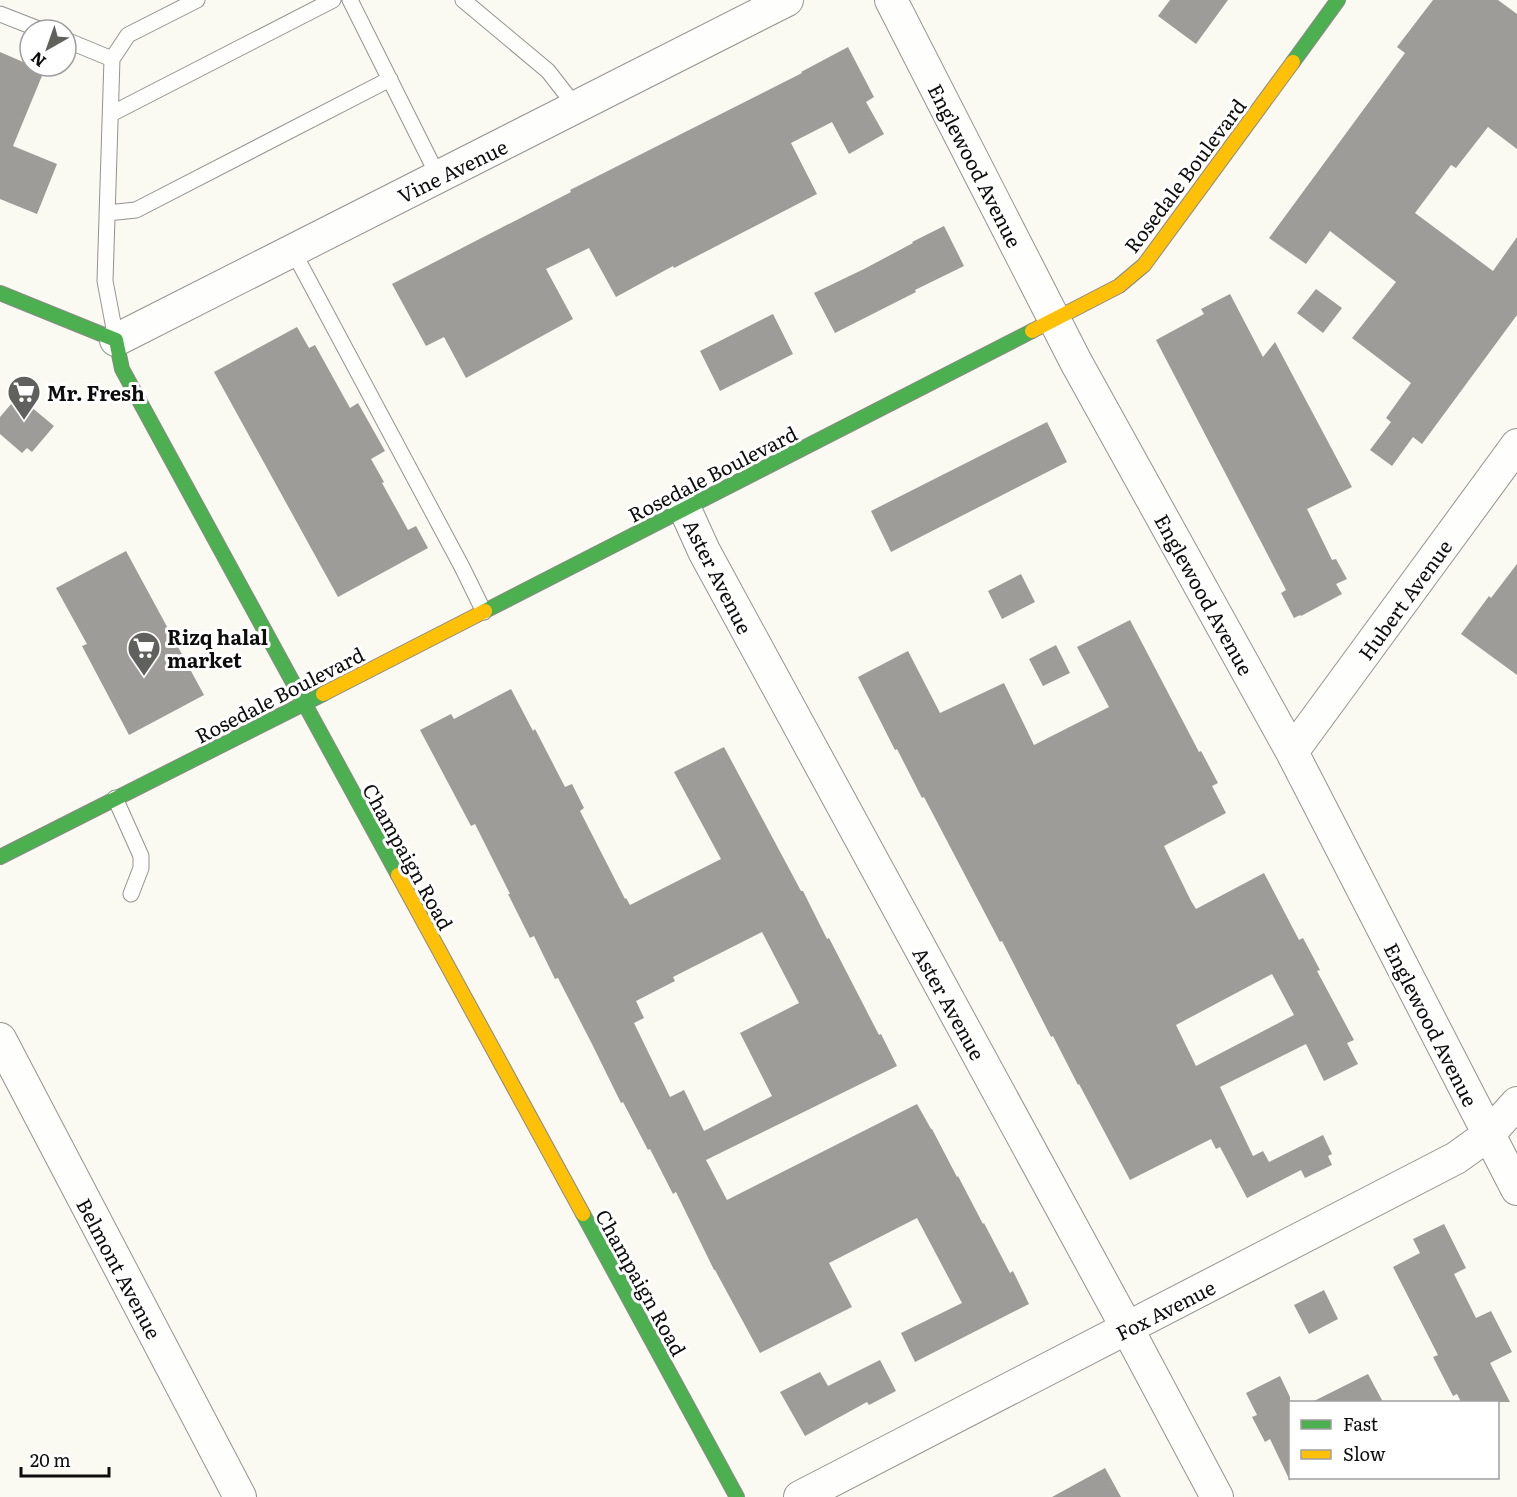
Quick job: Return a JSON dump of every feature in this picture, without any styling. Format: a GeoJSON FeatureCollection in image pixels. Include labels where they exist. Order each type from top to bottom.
{"type":"FeatureCollection","features":[{"type":"Feature","properties":{"kind":"street","name":"Vine Avenue"},"geometry":{"type":"LineString","coordinates":[[116,340],[787,0]]}},
{"type":"Feature","properties":{"kind":"street","name":"Englewood Avenue"},"geometry":{"type":"LineString","coordinates":[[891,0],[1082,372],[1292,752],[1517,1189]]}},
{"type":"Feature","properties":{"kind":"street","name":"Rosedale Boulevard"},"geometry":{"type":"LineString","coordinates":[[0,857],[1119,286],[1144,265],[1338,0]]}},
{"type":"Feature","properties":{"kind":"street"},"geometry":{"type":"LineString","coordinates":[[0,293],[116,340]]}},
{"type":"Feature","properties":{"kind":"street","name":"Champaign Road"},"geometry":{"type":"LineString","coordinates":[[116,340],[122,369],[737,1497]]}},
{"type":"Feature","properties":{"kind":"street","name":"Hubert Avenue"},"geometry":{"type":"LineString","coordinates":[[1292,752],[1517,445]]}},
{"type":"Feature","properties":{"kind":"street","name":"Aster Avenue"},"geometry":{"type":"LineString","coordinates":[[685,509],[716,572],[1217,1497]]}},
{"type":"Feature","properties":{"kind":"street","name":"Belmont Avenue"},"geometry":{"type":"LineString","coordinates":[[0,1039],[240,1497]]}},
{"type":"Feature","properties":{"kind":"street","name":"Fox Avenue"},"geometry":{"type":"LineString","coordinates":[[800,1497],[1456,1158],[1488,1135],[1517,1103]]}},
{"type":"Feature","properties":{"kind":"lane"},"geometry":{"type":"LineString","coordinates":[[116,340],[105,280],[112,59],[128,35],[197,0]]}},
{"type":"Feature","properties":{"kind":"lane"},"geometry":{"type":"LineString","coordinates":[[111,114],[333,0]]}},
{"type":"Feature","properties":{"kind":"lane"},"geometry":{"type":"LineString","coordinates":[[350,0],[438,176]]}},
{"type":"Feature","properties":{"kind":"lane"},"geometry":{"type":"LineString","coordinates":[[463,0],[548,71],[576,107]]}},
{"type":"Feature","properties":{"kind":"lane"},"geometry":{"type":"LineString","coordinates":[[0,14],[18,21]]}},
{"type":"Feature","properties":{"kind":"lane"},"geometry":{"type":"LineString","coordinates":[[78,45],[112,59]]}},
{"type":"Feature","properties":{"kind":"lane"},"geometry":{"type":"LineString","coordinates":[[107,213],[136,210],[390,79]]}},
{"type":"Feature","properties":{"kind":"lane"},"geometry":{"type":"LineString","coordinates":[[293,251],[484,612]]}},
{"type":"Feature","properties":{"kind":"lane"},"geometry":{"type":"LineString","coordinates":[[115,798],[141,856],[141,868],[131,894]]}},
{"type":"Feature","properties":{"kind":"building"},"geometry":{"type":"Polygon","coordinates":[[[1170,0],[1228,0],[1196,44],[1158,16],[1170,0]]]}},
{"type":"Feature","properties":{"kind":"building"},"geometry":{"type":"Polygon","coordinates":[[[1433,0],[1498,0],[1517,14],[1517,149],[1488,127],[1456,168],[1451,165],[1415,213],[1493,271],[1517,237],[1517,315],[1422,444],[1413,437],[1392,466],[1370,450],[1391,422],[1386,418],[1411,383],[1352,338],[1396,282],[1330,231],[1306,264],[1269,238],[1405,53],[1397,47],[1433,0]]]}},
{"type":"Feature","properties":{"kind":"building"},"geometry":{"type":"Polygon","coordinates":[[[848,47],[874,97],[866,102],[884,134],[849,154],[832,122],[791,143],[817,194],[616,297],[589,248],[546,269],[573,319],[466,378],[444,337],[426,346],[392,284],[571,192],[570,190],[802,73],[848,47]]]}},
{"type":"Feature","properties":{"kind":"building"},"geometry":{"type":"Polygon","coordinates":[[[0,52],[18,60],[18,78],[41,78],[13,146],[57,164],[37,214],[0,199],[0,52]]]}},
{"type":"Feature","properties":{"kind":"building"},"geometry":{"type":"Polygon","coordinates":[[[944,226],[964,266],[835,333],[814,293],[944,226]]]}},
{"type":"Feature","properties":{"kind":"building"},"geometry":{"type":"Polygon","coordinates":[[[1316,289],[1342,308],[1323,333],[1297,313],[1316,289]]]}},
{"type":"Feature","properties":{"kind":"building"},"geometry":{"type":"Polygon","coordinates":[[[1230,294],[1263,357],[1275,342],[1352,487],[1307,509],[1332,560],[1336,559],[1347,579],[1336,584],[1342,594],[1294,618],[1281,593],[1286,590],[1156,340],[1204,314],[1201,309],[1230,294]]]}},
{"type":"Feature","properties":{"kind":"building"},"geometry":{"type":"Polygon","coordinates":[[[773,314],[793,354],[720,391],[700,351],[773,314]]]}},
{"type":"Feature","properties":{"kind":"building"},"geometry":{"type":"Polygon","coordinates":[[[297,327],[309,348],[315,345],[350,408],[358,403],[385,451],[371,459],[384,482],[382,483],[408,530],[416,526],[428,548],[338,597],[214,372],[297,327]]]}},
{"type":"Feature","properties":{"kind":"building","name":"Mr. Fresh"},"geometry":{"type":"Polygon","coordinates":[[[18,396],[54,426],[32,452],[27,448],[22,453],[0,434],[0,417],[18,396]]]}},
{"type":"Feature","properties":{"kind":"building"},"geometry":{"type":"Polygon","coordinates":[[[1047,422],[1067,462],[891,552],[871,511],[1047,422]]]}},
{"type":"Feature","properties":{"kind":"building"},"geometry":{"type":"Polygon","coordinates":[[[126,551],[204,695],[129,735],[82,646],[87,644],[56,588],[126,551]]]}},
{"type":"Feature","properties":{"kind":"building"},"geometry":{"type":"Polygon","coordinates":[[[1517,564],[1517,675],[1461,634],[1489,596],[1491,598],[1517,564]]]}},
{"type":"Feature","properties":{"kind":"building"},"geometry":{"type":"Polygon","coordinates":[[[1021,574],[1035,602],[1002,619],[988,591],[1021,574]]]}},
{"type":"Feature","properties":{"kind":"building"},"geometry":{"type":"Polygon","coordinates":[[[1130,620],[1199,752],[1201,751],[1218,783],[1212,786],[1226,813],[1164,846],[1191,901],[1196,909],[1264,873],[1299,940],[1303,938],[1320,970],[1317,971],[1354,1040],[1347,1043],[1358,1064],[1324,1081],[1306,1044],[1220,1087],[1253,1156],[1263,1151],[1269,1162],[1323,1135],[1332,1154],[1328,1156],[1332,1165],[1305,1178],[1301,1170],[1247,1198],[1220,1147],[1216,1149],[1211,1139],[1130,1180],[1053,1036],[1051,1037],[924,797],[922,798],[897,749],[895,750],[858,677],[908,651],[940,713],[1004,683],[1034,745],[1109,707],[1077,647],[1130,620]],[[1272,974],[1176,1025],[1196,1066],[1294,1015],[1272,974]]]}},
{"type":"Feature","properties":{"kind":"building"},"geometry":{"type":"Polygon","coordinates":[[[1056,645],[1070,673],[1043,686],[1029,659],[1056,645]]]}},
{"type":"Feature","properties":{"kind":"building"},"geometry":{"type":"Polygon","coordinates":[[[511,689],[565,787],[572,784],[584,808],[580,811],[630,905],[721,859],[674,772],[724,747],[897,1066],[706,1160],[727,1200],[917,1104],[1010,1273],[1013,1271],[1029,1304],[915,1362],[901,1333],[962,1303],[917,1218],[829,1263],[852,1307],[760,1353],[714,1270],[676,1192],[673,1194],[650,1149],[648,1150],[623,1102],[621,1103],[558,978],[555,979],[534,936],[530,938],[475,824],[471,826],[420,730],[451,714],[454,719],[511,689]],[[762,932],[673,977],[675,981],[636,1001],[644,1018],[634,1023],[670,1097],[684,1090],[704,1131],[772,1096],[740,1033],[799,1003],[762,932]]]}},
{"type":"Feature","properties":{"kind":"building"},"geometry":{"type":"Polygon","coordinates":[[[1444,1224],[1466,1268],[1454,1274],[1476,1318],[1491,1311],[1512,1352],[1490,1363],[1510,1402],[1460,1401],[1457,1394],[1453,1396],[1433,1357],[1438,1355],[1393,1267],[1420,1253],[1413,1239],[1444,1224]]]}},
{"type":"Feature","properties":{"kind":"building"},"geometry":{"type":"Polygon","coordinates":[[[1324,1290],[1338,1319],[1309,1334],[1294,1305],[1324,1290]]]}},
{"type":"Feature","properties":{"kind":"building"},"geometry":{"type":"Polygon","coordinates":[[[880,1360],[896,1391],[869,1405],[867,1402],[805,1436],[780,1392],[820,1372],[828,1386],[880,1360]]]}},
{"type":"Feature","properties":{"kind":"building"},"geometry":{"type":"Polygon","coordinates":[[[1368,1374],[1382,1401],[1314,1401],[1368,1374]]]}},
{"type":"Feature","properties":{"kind":"building"},"geometry":{"type":"Polygon","coordinates":[[[1280,1376],[1290,1397],[1289,1479],[1270,1439],[1265,1442],[1252,1417],[1257,1415],[1246,1393],[1280,1376]]]}},
{"type":"Feature","properties":{"kind":"building"},"geometry":{"type":"Polygon","coordinates":[[[1105,1468],[1121,1497],[1052,1497],[1105,1468]]]}},
{"type":"Feature","properties":{"kind":"traffic: fast"},"geometry":{"type":"LineString","coordinates":[[1293,62],[1338,0]]}},
{"type":"Feature","properties":{"kind":"traffic: fast"},"geometry":{"type":"LineString","coordinates":[[0,293],[116,340],[122,369],[398,875]]}},
{"type":"Feature","properties":{"kind":"traffic: fast"},"geometry":{"type":"LineString","coordinates":[[485,611],[1032,331]]}},
{"type":"Feature","properties":{"kind":"traffic: fast"},"geometry":{"type":"LineString","coordinates":[[0,857],[323,694]]}},
{"type":"Feature","properties":{"kind":"traffic: fast"},"geometry":{"type":"LineString","coordinates":[[583,1214],[737,1497]]}},
{"type":"Feature","properties":{"kind":"traffic: slow"},"geometry":{"type":"LineString","coordinates":[[1032,331],[1119,286],[1144,265],[1293,62]]}},
{"type":"Feature","properties":{"kind":"traffic: slow"},"geometry":{"type":"LineString","coordinates":[[323,694],[485,611]]}},
{"type":"Feature","properties":{"kind":"traffic: slow"},"geometry":{"type":"LineString","coordinates":[[398,875],[583,1214]]}},
{"type":"Feature","properties":{"kind":"place","name":"Mr. Fresh"},"geometry":{"type":"Point","coordinates":[24,421]}},
{"type":"Feature","properties":{"kind":"place","name":"Rizq halal market"},"geometry":{"type":"Point","coordinates":[144,677]}}]}
